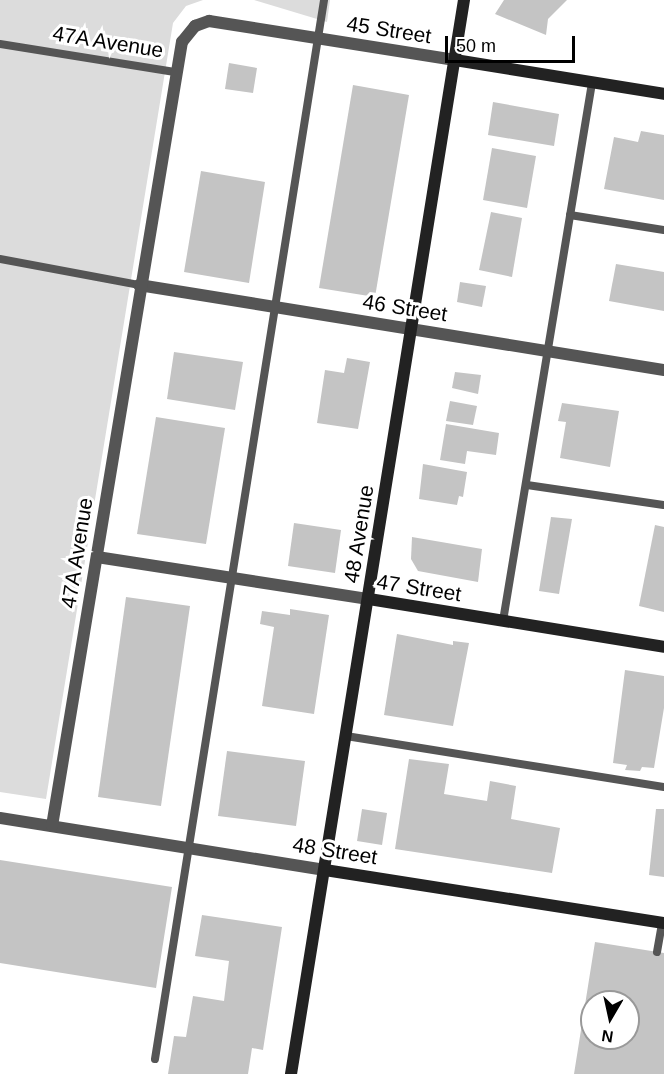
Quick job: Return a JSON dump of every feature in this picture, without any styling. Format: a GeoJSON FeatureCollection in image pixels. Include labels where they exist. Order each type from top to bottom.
{"type":"FeatureCollection","features":[{"type":"Feature","properties":{"kind":"street","name":"48 Avenue"},"geometry":{"type":"LineString","coordinates":[[291,1074],[464,0]]}},
{"type":"Feature","properties":{"kind":"street","name":"45 Street"},"geometry":{"type":"LineString","coordinates":[[175,72],[182,42],[202,22],[318,38],[664,94]]}},
{"type":"Feature","properties":{"kind":"street","name":"47A Avenue"},"geometry":{"type":"LineString","coordinates":[[52,826],[175,72]]}},
{"type":"Feature","properties":{"kind":"street","name":"46 Street"},"geometry":{"type":"LineString","coordinates":[[140,285],[664,370]]}},
{"type":"Feature","properties":{"kind":"street","name":"47 Street"},"geometry":{"type":"LineString","coordinates":[[97,557],[664,647]]}},
{"type":"Feature","properties":{"kind":"street","name":"48 Street"},"geometry":{"type":"LineString","coordinates":[[0,818],[663,923]]}},
{"type":"Feature","properties":{"kind":"lane"},"geometry":{"type":"LineString","coordinates":[[155,1059],[230,577],[276,307],[324,0]]}},
{"type":"Feature","properties":{"kind":"lane","name":"47A Avenue"},"geometry":{"type":"LineString","coordinates":[[0,44],[175,72]]}},
{"type":"Feature","properties":{"kind":"lane"},"geometry":{"type":"LineString","coordinates":[[503,621],[592,82]]}},
{"type":"Feature","properties":{"kind":"lane"},"geometry":{"type":"LineString","coordinates":[[570,215],[664,230]]}},
{"type":"Feature","properties":{"kind":"lane"},"geometry":{"type":"LineString","coordinates":[[0,259],[140,285]]}},
{"type":"Feature","properties":{"kind":"lane"},"geometry":{"type":"LineString","coordinates":[[527,485],[664,504]]}},
{"type":"Feature","properties":{"kind":"lane"},"geometry":{"type":"LineString","coordinates":[[346,736],[664,787]]}},
{"type":"Feature","properties":{"kind":"lane"},"geometry":{"type":"LineString","coordinates":[[657,952],[663,923]]}},
{"type":"Feature","properties":{"kind":"shaded area"},"geometry":{"type":"Polygon","coordinates":[[[0,0],[203,0],[186,6],[173,23],[46,799],[0,792],[0,0]]]}},
{"type":"Feature","properties":{"kind":"shaded area"},"geometry":{"type":"Polygon","coordinates":[[[254,0],[330,0],[327,22],[254,0]]]}},
{"type":"Feature","properties":{"kind":"building"},"geometry":{"type":"Polygon","coordinates":[[[504,0],[567,0],[548,19],[546,35],[495,14],[504,0]]]}},
{"type":"Feature","properties":{"kind":"building"},"geometry":{"type":"Polygon","coordinates":[[[229,63],[257,68],[253,93],[225,89],[229,63]]]}},
{"type":"Feature","properties":{"kind":"building"},"geometry":{"type":"Polygon","coordinates":[[[353,85],[409,95],[375,297],[319,288],[353,85]]]}},
{"type":"Feature","properties":{"kind":"building"},"geometry":{"type":"Polygon","coordinates":[[[493,102],[559,114],[554,146],[488,135],[493,102]]]}},
{"type":"Feature","properties":{"kind":"building"},"geometry":{"type":"Polygon","coordinates":[[[641,131],[664,135],[664,200],[604,189],[614,137],[638,142],[641,131]]]}},
{"type":"Feature","properties":{"kind":"building"},"geometry":{"type":"Polygon","coordinates":[[[492,148],[536,156],[527,208],[483,200],[492,148]]]}},
{"type":"Feature","properties":{"kind":"building"},"geometry":{"type":"Polygon","coordinates":[[[201,171],[265,182],[249,283],[184,272],[201,171]]]}},
{"type":"Feature","properties":{"kind":"building"},"geometry":{"type":"Polygon","coordinates":[[[491,212],[522,218],[512,277],[479,270],[491,212]]]}},
{"type":"Feature","properties":{"kind":"building"},"geometry":{"type":"Polygon","coordinates":[[[616,264],[664,272],[664,311],[609,301],[616,264]]]}},
{"type":"Feature","properties":{"kind":"building"},"geometry":{"type":"Polygon","coordinates":[[[460,282],[486,286],[482,307],[457,302],[460,282]]]}},
{"type":"Feature","properties":{"kind":"building"},"geometry":{"type":"Polygon","coordinates":[[[174,352],[243,362],[235,410],[167,399],[174,352]]]}},
{"type":"Feature","properties":{"kind":"building"},"geometry":{"type":"Polygon","coordinates":[[[347,358],[370,362],[358,429],[317,423],[325,370],[344,373],[347,358]]]}},
{"type":"Feature","properties":{"kind":"building"},"geometry":{"type":"Polygon","coordinates":[[[455,372],[481,375],[478,394],[452,388],[455,372]]]}},
{"type":"Feature","properties":{"kind":"building"},"geometry":{"type":"Polygon","coordinates":[[[450,401],[477,406],[473,425],[446,421],[450,401]]]}},
{"type":"Feature","properties":{"kind":"building"},"geometry":{"type":"Polygon","coordinates":[[[562,403],[619,411],[610,467],[560,458],[566,422],[558,421],[562,403]]]}},
{"type":"Feature","properties":{"kind":"building"},"geometry":{"type":"Polygon","coordinates":[[[156,417],[225,428],[206,544],[137,534],[156,417]]]}},
{"type":"Feature","properties":{"kind":"building"},"geometry":{"type":"Polygon","coordinates":[[[446,424],[499,433],[496,455],[467,451],[465,464],[440,460],[446,424]]]}},
{"type":"Feature","properties":{"kind":"building"},"geometry":{"type":"Polygon","coordinates":[[[423,464],[467,472],[463,497],[459,496],[457,505],[419,499],[423,464]]]}},
{"type":"Feature","properties":{"kind":"building"},"geometry":{"type":"Polygon","coordinates":[[[551,517],[572,519],[559,594],[539,591],[551,517]]]}},
{"type":"Feature","properties":{"kind":"building"},"geometry":{"type":"Polygon","coordinates":[[[294,523],[341,530],[335,573],[288,566],[294,523]]]}},
{"type":"Feature","properties":{"kind":"building"},"geometry":{"type":"Polygon","coordinates":[[[655,525],[664,527],[664,612],[639,606],[655,525]]]}},
{"type":"Feature","properties":{"kind":"building"},"geometry":{"type":"Polygon","coordinates":[[[412,537],[482,549],[478,582],[418,571],[411,559],[412,537]]]}},
{"type":"Feature","properties":{"kind":"building"},"geometry":{"type":"Polygon","coordinates":[[[126,597],[190,606],[161,806],[98,797],[126,597]]]}},
{"type":"Feature","properties":{"kind":"building"},"geometry":{"type":"Polygon","coordinates":[[[290,609],[329,615],[314,714],[262,706],[274,627],[260,624],[262,611],[290,615],[290,609]]]}},
{"type":"Feature","properties":{"kind":"building"},"geometry":{"type":"Polygon","coordinates":[[[397,634],[453,645],[453,641],[469,643],[453,726],[384,715],[397,634]]]}},
{"type":"Feature","properties":{"kind":"building"},"geometry":{"type":"Polygon","coordinates":[[[625,670],[664,676],[664,708],[654,768],[642,767],[640,771],[625,770],[627,765],[613,763],[625,670]]]}},
{"type":"Feature","properties":{"kind":"building"},"geometry":{"type":"Polygon","coordinates":[[[227,751],[305,761],[296,826],[218,816],[227,751]]]}},
{"type":"Feature","properties":{"kind":"building"},"geometry":{"type":"Polygon","coordinates":[[[409,759],[449,764],[444,794],[487,801],[490,781],[516,786],[511,819],[560,828],[552,873],[395,849],[409,759]]]}},
{"type":"Feature","properties":{"kind":"building"},"geometry":{"type":"Polygon","coordinates":[[[362,809],[387,813],[382,845],[357,841],[362,809]]]}},
{"type":"Feature","properties":{"kind":"building"},"geometry":{"type":"Polygon","coordinates":[[[656,809],[664,809],[664,877],[649,875],[656,809]]]}},
{"type":"Feature","properties":{"kind":"building"},"geometry":{"type":"Polygon","coordinates":[[[0,860],[172,887],[156,988],[0,963],[0,860]]]}},
{"type":"Feature","properties":{"kind":"building"},"geometry":{"type":"Polygon","coordinates":[[[202,915],[282,927],[263,1050],[252,1048],[248,1074],[168,1074],[174,1036],[186,1037],[193,996],[224,1001],[229,961],[195,956],[202,915]]]}},
{"type":"Feature","properties":{"kind":"building"},"geometry":{"type":"Polygon","coordinates":[[[595,942],[664,953],[664,1074],[574,1074],[580,1036],[580,1050],[640,1050],[640,990],[587,990],[595,942]]]}}]}
